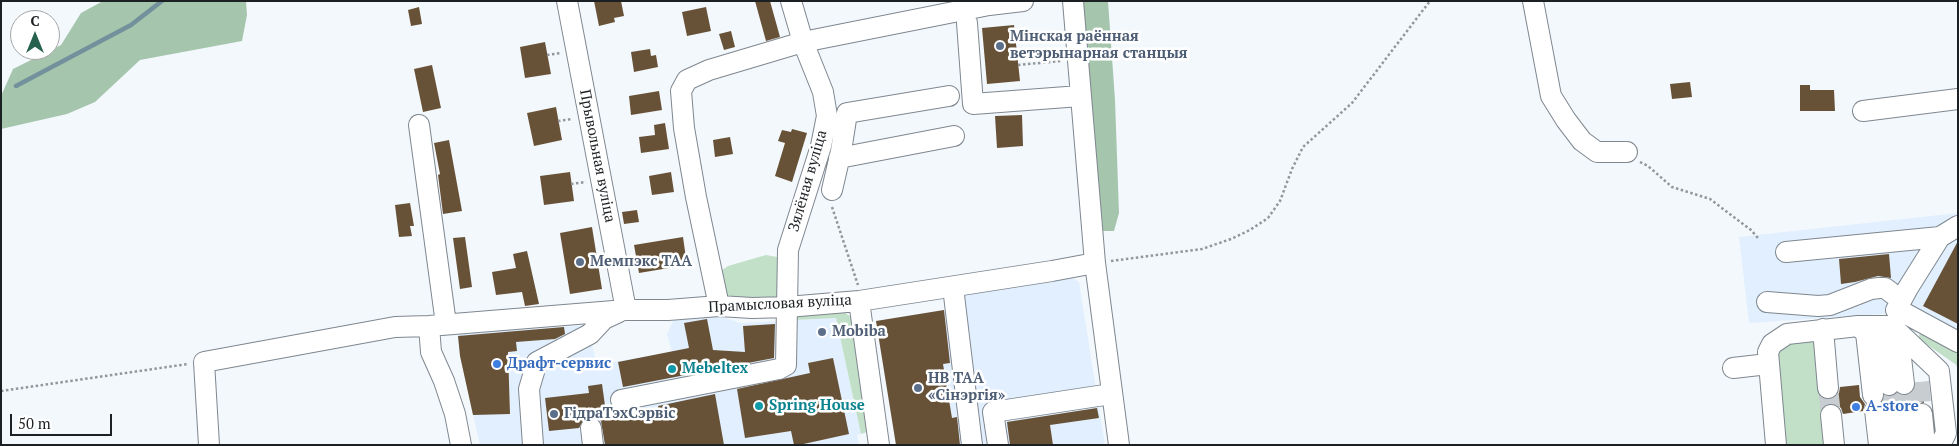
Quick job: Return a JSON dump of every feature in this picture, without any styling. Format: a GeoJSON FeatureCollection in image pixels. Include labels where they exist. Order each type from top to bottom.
{"type":"FeatureCollection","features":[{"type":"Feature","properties":{"kind":"street","name":"Прывольная вуліца"},"geometry":{"type":"LineString","coordinates":[[567,1],[624,311]]}},
{"type":"Feature","properties":{"kind":"street","name":"Зялёная вуліца"},"geometry":{"type":"LineString","coordinates":[[621,400],[779,369],[786,365],[788,250],[821,146],[827,116],[823,92],[803,42],[791,1]]}},
{"type":"Feature","properties":{"kind":"street"},"geometry":{"type":"LineString","coordinates":[[720,306],[696,197],[684,128],[681,91],[687,80],[708,70],[803,42],[988,3],[1023,1]]}},
{"type":"Feature","properties":{"kind":"street"},"geometry":{"type":"LineString","coordinates":[[1072,1],[1091,200],[1095,263],[1119,445]]}},
{"type":"Feature","properties":{"kind":"street"},"geometry":{"type":"LineString","coordinates":[[1533,1],[1551,96],[1566,120],[1582,141],[1597,152],[1630,156]]}},
{"type":"Feature","properties":{"kind":"street"},"geometry":{"type":"LineString","coordinates":[[967,23],[973,104],[1080,96]]}},
{"type":"Feature","properties":{"kind":"street"},"geometry":{"type":"LineString","coordinates":[[832,199],[847,113],[949,96]]}},
{"type":"Feature","properties":{"kind":"street"},"geometry":{"type":"LineString","coordinates":[[1862,111],[1958,99]]}},
{"type":"Feature","properties":{"kind":"street"},"geometry":{"type":"LineString","coordinates":[[419,125],[437,325],[431,352],[444,381],[455,414],[460,445]]}},
{"type":"Feature","properties":{"kind":"street"},"geometry":{"type":"LineString","coordinates":[[839,158],[954,136]]}},
{"type":"Feature","properties":{"kind":"street"},"geometry":{"type":"LineString","coordinates":[[1786,252],[1940,237],[1958,226]]}},
{"type":"Feature","properties":{"kind":"street"},"geometry":{"type":"LineString","coordinates":[[1897,321],[1940,237]]}},
{"type":"Feature","properties":{"kind":"street","name":"Прамысловая вуліца"},"geometry":{"type":"LineString","coordinates":[[204,362],[395,327],[624,311],[720,306],[752,308],[788,307],[861,301],[1095,263]]}},
{"type":"Feature","properties":{"kind":"street"},"geometry":{"type":"LineString","coordinates":[[953,287],[972,445]]}},
{"type":"Feature","properties":{"kind":"street"},"geometry":{"type":"LineString","coordinates":[[1767,302],[1818,306],[1830,305],[1871,288],[1885,288],[1897,321],[1897,394],[1894,445]]}},
{"type":"Feature","properties":{"kind":"street"},"geometry":{"type":"LineString","coordinates":[[861,301],[876,444]]}},
{"type":"Feature","properties":{"kind":"street"},"geometry":{"type":"LineString","coordinates":[[532,445],[529,389],[537,362],[590,334],[604,319],[624,311]]}},
{"type":"Feature","properties":{"kind":"street"},"geometry":{"type":"LineString","coordinates":[[1897,321],[1939,371],[1946,434],[1940,445]]}},
{"type":"Feature","properties":{"kind":"street"},"geometry":{"type":"LineString","coordinates":[[1776,445],[1768,352],[1778,338],[1787,334],[1897,321],[1958,342]]}},
{"type":"Feature","properties":{"kind":"street"},"geometry":{"type":"LineString","coordinates":[[1858,326],[1866,333],[1869,357],[1897,394],[1924,435],[1920,445]]}},
{"type":"Feature","properties":{"kind":"street"},"geometry":{"type":"LineString","coordinates":[[1858,326],[1876,330],[1884,338],[1909,441],[1908,445]]}},
{"type":"Feature","properties":{"kind":"street"},"geometry":{"type":"LineString","coordinates":[[1823,329],[1828,388]]}},
{"type":"Feature","properties":{"kind":"street"},"geometry":{"type":"LineString","coordinates":[[1869,357],[1897,394]]}},
{"type":"Feature","properties":{"kind":"street"},"geometry":{"type":"LineString","coordinates":[[204,362],[209,445]]}},
{"type":"Feature","properties":{"kind":"street"},"geometry":{"type":"LineString","coordinates":[[1733,368],[1768,364]]}},
{"type":"Feature","properties":{"kind":"street"},"geometry":{"type":"LineString","coordinates":[[998,445],[993,412],[1111,394]]}},
{"type":"Feature","properties":{"kind":"street"},"geometry":{"type":"LineString","coordinates":[[1878,445],[1897,394]]}},
{"type":"Feature","properties":{"kind":"street"},"geometry":{"type":"LineString","coordinates":[[1831,415],[1834,445]]}},
{"type":"Feature","properties":{"kind":"path"},"geometry":{"type":"LineString","coordinates":[[1095,263],[1202,249],[1230,240],[1268,218],[1280,201],[1303,147],[1352,103],[1430,1]]}},
{"type":"Feature","properties":{"kind":"path"},"geometry":{"type":"LineString","coordinates":[[1018,65],[1077,59]]}},
{"type":"Feature","properties":{"kind":"path"},"geometry":{"type":"LineString","coordinates":[[558,121],[574,119]]}},
{"type":"Feature","properties":{"kind":"path"},"geometry":{"type":"LineString","coordinates":[[1630,156],[1648,166],[1672,187],[1710,199],[1751,230],[1758,238]]}},
{"type":"Feature","properties":{"kind":"path"},"geometry":{"type":"LineString","coordinates":[[571,184],[592,181]]}},
{"type":"Feature","properties":{"kind":"path"},"geometry":{"type":"LineString","coordinates":[[832,199],[861,301]]}},
{"type":"Feature","properties":{"kind":"path"},"geometry":{"type":"LineString","coordinates":[[1,392],[204,362]]}},
{"type":"Feature","properties":{"kind":"shaded area"},"geometry":{"type":"Polygon","coordinates":[[[1958,213],[1958,347],[1896,313],[1749,323],[1739,237],[1958,213]]]}},
{"type":"Feature","properties":{"kind":"shaded area"},"geometry":{"type":"Polygon","coordinates":[[[1070,276],[1079,282],[1105,445],[896,445],[876,321],[950,309],[964,294],[1070,276]]]}},
{"type":"Feature","properties":{"kind":"shaded area"},"geometry":{"type":"Polygon","coordinates":[[[711,313],[740,323],[836,318],[861,434],[857,435],[859,445],[480,445],[460,356],[458,334],[587,325],[597,365],[672,352],[667,334],[674,319],[711,313]]]}},
{"type":"Feature","properties":{"kind":"green space"},"geometry":{"type":"Polygon","coordinates":[[[103,1],[246,1],[247,15],[242,41],[140,60],[95,102],[67,114],[1,129],[1,96],[13,69],[31,60],[60,60],[60,46],[81,13],[103,1]]]}},
{"type":"Feature","properties":{"kind":"green space"},"geometry":{"type":"Polygon","coordinates":[[[1082,1],[1108,1],[1115,100],[1119,213],[1114,231],[1103,231],[1082,1]]]}},
{"type":"Feature","properties":{"kind":"green space"},"geometry":{"type":"Polygon","coordinates":[[[766,255],[777,257],[782,266],[780,301],[722,297],[721,271],[728,266],[766,255]]]}},
{"type":"Feature","properties":{"kind":"green space"},"geometry":{"type":"Polygon","coordinates":[[[841,310],[851,317],[870,426],[867,432],[861,434],[836,318],[794,320],[794,314],[841,310]]]}},
{"type":"Feature","properties":{"kind":"green space"},"geometry":{"type":"Polygon","coordinates":[[[1923,332],[1958,348],[1958,368],[1919,339],[1919,335],[1923,332]]]}},
{"type":"Feature","properties":{"kind":"green space"},"geometry":{"type":"Polygon","coordinates":[[[1794,341],[1817,341],[1830,445],[1783,445],[1777,354],[1794,341]]]}},
{"type":"Feature","properties":{"kind":"building"},"geometry":{"type":"Polygon","coordinates":[[[594,1],[621,1],[624,16],[614,18],[615,22],[599,26],[594,1]]]}},
{"type":"Feature","properties":{"kind":"building"},"geometry":{"type":"Polygon","coordinates":[[[755,1],[770,1],[780,37],[766,41],[755,1]]]}},
{"type":"Feature","properties":{"kind":"building"},"geometry":{"type":"Polygon","coordinates":[[[419,7],[422,24],[411,26],[408,10],[419,7]]]}},
{"type":"Feature","properties":{"kind":"building"},"geometry":{"type":"Polygon","coordinates":[[[706,7],[711,31],[687,36],[682,12],[706,7]]]}},
{"type":"Feature","properties":{"kind":"building","name":"Мінская раённая ветэрынарная станцыя"},"geometry":{"type":"Polygon","coordinates":[[[1014,25],[1020,81],[987,84],[982,28],[1014,25]]]}},
{"type":"Feature","properties":{"kind":"building"},"geometry":{"type":"Polygon","coordinates":[[[731,31],[735,47],[724,50],[719,34],[731,31]]]}},
{"type":"Feature","properties":{"kind":"building"},"geometry":{"type":"Polygon","coordinates":[[[545,42],[551,74],[525,78],[520,47],[545,42]]]}},
{"type":"Feature","properties":{"kind":"building"},"geometry":{"type":"Polygon","coordinates":[[[650,49],[651,56],[656,55],[658,67],[634,72],[631,52],[650,49]]]}},
{"type":"Feature","properties":{"kind":"building"},"geometry":{"type":"Polygon","coordinates":[[[432,65],[441,108],[423,112],[414,69],[432,65]]]}},
{"type":"Feature","properties":{"kind":"building"},"geometry":{"type":"Polygon","coordinates":[[[1690,82],[1692,97],[1672,99],[1670,84],[1690,82]]]}},
{"type":"Feature","properties":{"kind":"building"},"geometry":{"type":"Polygon","coordinates":[[[1800,85],[1810,85],[1810,90],[1834,90],[1835,111],[1800,111],[1800,85]]]}},
{"type":"Feature","properties":{"kind":"building"},"geometry":{"type":"Polygon","coordinates":[[[659,91],[662,110],[631,115],[629,96],[659,91]]]}},
{"type":"Feature","properties":{"kind":"building"},"geometry":{"type":"Polygon","coordinates":[[[556,107],[562,140],[534,146],[527,113],[556,107]]]}},
{"type":"Feature","properties":{"kind":"building"},"geometry":{"type":"Polygon","coordinates":[[[1022,115],[1023,146],[997,148],[995,116],[1022,115]]]}},
{"type":"Feature","properties":{"kind":"building"},"geometry":{"type":"Polygon","coordinates":[[[665,123],[669,149],[641,153],[639,137],[655,135],[654,125],[665,123]]]}},
{"type":"Feature","properties":{"kind":"building"},"geometry":{"type":"Polygon","coordinates":[[[792,129],[807,133],[792,182],[775,176],[785,143],[778,141],[782,130],[791,132],[792,129]]]}},
{"type":"Feature","properties":{"kind":"building"},"geometry":{"type":"Polygon","coordinates":[[[730,137],[733,154],[715,157],[713,140],[730,137]]]}},
{"type":"Feature","properties":{"kind":"building"},"geometry":{"type":"Polygon","coordinates":[[[449,140],[462,211],[443,214],[438,175],[440,174],[434,143],[449,140]]]}},
{"type":"Feature","properties":{"kind":"building"},"geometry":{"type":"Polygon","coordinates":[[[570,172],[574,201],[544,205],[540,176],[570,172]]]}},
{"type":"Feature","properties":{"kind":"building"},"geometry":{"type":"Polygon","coordinates":[[[671,172],[674,192],[652,195],[649,176],[671,172]]]}},
{"type":"Feature","properties":{"kind":"building"},"geometry":{"type":"Polygon","coordinates":[[[410,203],[414,226],[410,226],[412,236],[399,237],[395,205],[410,203]]]}},
{"type":"Feature","properties":{"kind":"building"},"geometry":{"type":"Polygon","coordinates":[[[637,210],[639,222],[624,224],[622,212],[637,210]]]}},
{"type":"Feature","properties":{"kind":"building"},"geometry":{"type":"Polygon","coordinates":[[[592,227],[602,289],[570,294],[560,233],[592,227]]]}},
{"type":"Feature","properties":{"kind":"building"},"geometry":{"type":"Polygon","coordinates":[[[465,237],[472,287],[460,289],[453,238],[465,237]]]}},
{"type":"Feature","properties":{"kind":"building"},"geometry":{"type":"Polygon","coordinates":[[[683,237],[687,265],[639,273],[634,245],[683,237]]]}},
{"type":"Feature","properties":{"kind":"building"},"geometry":{"type":"Polygon","coordinates":[[[1958,241],[1958,324],[1923,306],[1958,241]]]}},
{"type":"Feature","properties":{"kind":"building"},"geometry":{"type":"Polygon","coordinates":[[[527,251],[539,304],[525,306],[522,292],[496,295],[492,272],[516,268],[513,254],[527,251]]]}},
{"type":"Feature","properties":{"kind":"building"},"geometry":{"type":"Polygon","coordinates":[[[1889,254],[1891,278],[1878,276],[1841,284],[1839,259],[1889,254]]]}},
{"type":"Feature","properties":{"kind":"building"},"geometry":{"type":"Polygon","coordinates":[[[944,310],[950,363],[943,364],[952,418],[957,417],[960,445],[896,445],[876,321],[944,310]]]}},
{"type":"Feature","properties":{"kind":"building"},"geometry":{"type":"Polygon","coordinates":[[[707,319],[713,350],[745,352],[743,326],[775,324],[774,358],[623,387],[618,362],[689,348],[684,323],[707,319]]]}},
{"type":"Feature","properties":{"kind":"building"},"geometry":{"type":"Polygon","coordinates":[[[564,327],[565,334],[555,339],[516,342],[517,351],[508,352],[510,414],[473,415],[460,356],[458,336],[564,327]]]}},
{"type":"Feature","properties":{"kind":"building"},"geometry":{"type":"Polygon","coordinates":[[[833,358],[849,434],[799,445],[794,445],[791,431],[745,438],[737,389],[810,373],[808,363],[833,358]]]}},
{"type":"Feature","properties":{"kind":"building"},"geometry":{"type":"Polygon","coordinates":[[[1923,382],[1924,403],[1920,402],[1914,406],[1906,403],[1898,407],[1892,405],[1886,407],[1883,401],[1885,396],[1891,397],[1897,393],[1905,396],[1911,394],[1915,389],[1916,383],[1923,382]]]}},
{"type":"Feature","properties":{"kind":"building"},"geometry":{"type":"Polygon","coordinates":[[[602,384],[607,420],[659,412],[658,406],[715,394],[724,445],[605,445],[601,421],[596,417],[590,416],[584,419],[579,428],[549,431],[545,398],[589,393],[588,386],[602,384]]]}},
{"type":"Feature","properties":{"kind":"building"},"geometry":{"type":"Polygon","coordinates":[[[1859,385],[1860,397],[1865,404],[1863,411],[1843,414],[1841,408],[1836,404],[1830,403],[1825,405],[1824,399],[1829,400],[1835,397],[1839,393],[1840,387],[1859,385]]]}},
{"type":"Feature","properties":{"kind":"building"},"geometry":{"type":"Polygon","coordinates":[[[1097,408],[1099,418],[1050,425],[1053,445],[1010,445],[1007,422],[1097,408]]]}},
{"type":"Feature","properties":{"kind":"waterway"},"geometry":{"type":"LineString","coordinates":[[16,86],[131,25],[162,1]]}},
{"type":"Feature","properties":{"kind":"tunnel"},"geometry":{"type":"LineString","coordinates":[[1919,382],[1922,414]]}},
{"type":"Feature","properties":{"kind":"tunnel"},"geometry":{"type":"LineString","coordinates":[[1904,384],[1907,415]]}},
{"type":"Feature","properties":{"kind":"tunnel"},"geometry":{"type":"LineString","coordinates":[[1889,385],[1892,417]]}},
{"type":"Feature","properties":{"kind":"tunnel"},"geometry":{"type":"LineString","coordinates":[[1828,388],[1831,415]]}},
{"type":"Feature","properties":{"kind":"place","name":"Мінская раённая ветэрынарная станцыя"},"geometry":{"type":"Point","coordinates":[1000,46]}},
{"type":"Feature","properties":{"kind":"place","name":"Мемпэкс ТАА"},"geometry":{"type":"Point","coordinates":[580,262]}},
{"type":"Feature","properties":{"kind":"place","name":"Mobiba"},"geometry":{"type":"Point","coordinates":[822,332]}},
{"type":"Feature","properties":{"kind":"place","name":"Драфт-сервис"},"geometry":{"type":"Point","coordinates":[497,364]}},
{"type":"Feature","properties":{"kind":"place","name":"Mebeltex"},"geometry":{"type":"Point","coordinates":[672,369]}},
{"type":"Feature","properties":{"kind":"place","name":"НВ ТАА «Сінэргія»"},"geometry":{"type":"Point","coordinates":[918,388]}},
{"type":"Feature","properties":{"kind":"place","name":"Spring House"},"geometry":{"type":"Point","coordinates":[759,406]}},
{"type":"Feature","properties":{"kind":"place","name":"А-store"},"geometry":{"type":"Point","coordinates":[1856,407]}},
{"type":"Feature","properties":{"kind":"place","name":"ГідраТэхСэрвіс"},"geometry":{"type":"Point","coordinates":[554,414]}}]}
